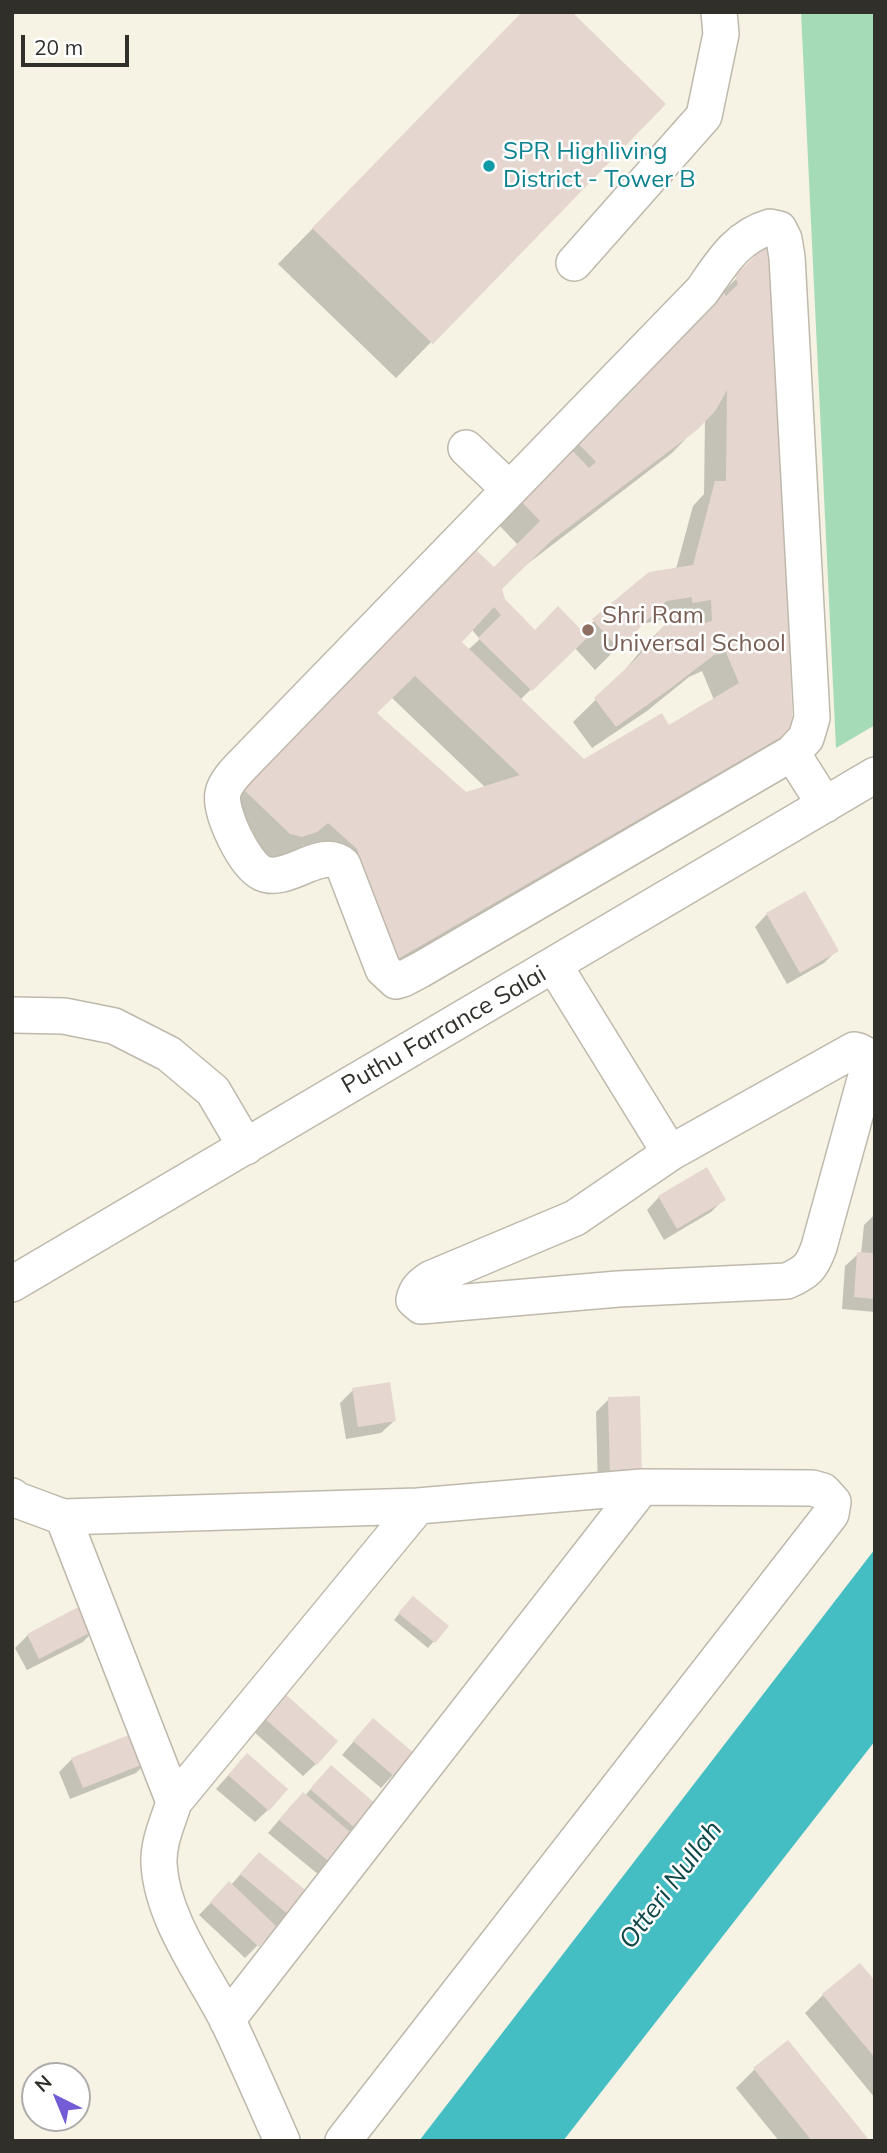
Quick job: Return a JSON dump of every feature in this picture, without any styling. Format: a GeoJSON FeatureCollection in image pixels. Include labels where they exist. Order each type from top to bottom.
{"type":"FeatureCollection","features":[{"type":"Feature","properties":{"kind":"street"},"geometry":{"type":"LineString","coordinates":[[574,263],[704,116],[721,34],[719,12]]}},
{"type":"Feature","properties":{"kind":"street"},"geometry":{"type":"LineString","coordinates":[[770,227],[779,229],[787,257],[812,718],[806,738],[792,753],[396,981],[383,969],[343,865],[337,860],[327,859],[293,871],[273,875],[262,873],[250,863],[236,843],[223,804],[223,792],[233,776],[702,291],[727,255],[743,240],[770,227]]}},
{"type":"Feature","properties":{"kind":"street"},"geometry":{"type":"LineString","coordinates":[[466,448],[509,489]]}},
{"type":"Feature","properties":{"kind":"street"},"geometry":{"type":"LineString","coordinates":[[792,753],[825,805]]}},
{"type":"Feature","properties":{"kind":"street","name":"Puthu Farrance Salai"},"geometry":{"type":"LineString","coordinates":[[12,1284],[875,775]]}},
{"type":"Feature","properties":{"kind":"street"},"geometry":{"type":"LineString","coordinates":[[554,965],[670,1153]]}},
{"type":"Feature","properties":{"kind":"street"},"geometry":{"type":"LineString","coordinates":[[12,1015],[64,1016],[114,1026],[169,1055],[213,1091],[246,1147]]}},
{"type":"Feature","properties":{"kind":"street"},"geometry":{"type":"LineString","coordinates":[[854,1050],[867,1056],[869,1065],[819,1247],[813,1262],[803,1273],[787,1281],[618,1289],[421,1306],[414,1300],[419,1287],[430,1279],[575,1218],[670,1153],[854,1050]]}},
{"type":"Feature","properties":{"kind":"street"},"geometry":{"type":"LineString","coordinates":[[227,2020],[642,1487]]}},
{"type":"Feature","properties":{"kind":"street"},"geometry":{"type":"LineString","coordinates":[[12,1496],[64,1517],[418,1506],[642,1487],[811,1488],[823,1491],[833,1502],[831,1514],[342,2141]]}},
{"type":"Feature","properties":{"kind":"street"},"geometry":{"type":"LineString","coordinates":[[282,2141],[227,2020],[176,1925],[163,1894],[159,1863],[160,1844],[174,1802],[418,1506]]}},
{"type":"Feature","properties":{"kind":"street"},"geometry":{"type":"LineString","coordinates":[[64,1517],[174,1802]]}},
{"type":"Feature","properties":{"kind":"green space"},"geometry":{"type":"Polygon","coordinates":[[[801,12],[875,12],[875,725],[836,748],[801,12]]]}},
{"type":"Feature","properties":{"kind":"water","name":"Otteri Nullah"},"geometry":{"type":"Polygon","coordinates":[[[875,1549],[875,1741],[563,2141],[419,2141],[875,1549]]]}},
{"type":"Feature","properties":{"kind":"building","name":"SPR Highliving District - Tower B"},"geometry":{"type":"Polygon","coordinates":[[[522,12],[572,12],[666,104],[433,344],[312,228],[522,12]]]}},
{"type":"Feature","properties":{"kind":"building"},"geometry":{"type":"Polygon","coordinates":[[[772,239],[793,730],[396,960],[357,849],[328,823],[317,832],[302,837],[290,834],[242,788],[474,548],[494,567],[540,521],[519,499],[570,448],[589,468],[596,462],[576,441],[722,290],[726,296],[738,284],[735,276],[772,239]],[[727,390],[716,410],[697,430],[552,540],[502,589],[505,599],[535,630],[558,606],[588,637],[532,691],[478,638],[501,615],[494,607],[462,642],[584,759],[662,713],[669,725],[739,683],[725,650],[714,655],[616,727],[594,698],[637,658],[671,617],[693,613],[697,625],[712,621],[711,600],[692,603],[692,597],[666,601],[619,649],[592,619],[649,572],[693,565],[715,481],[726,481],[727,390]],[[415,676],[377,713],[466,792],[520,775],[415,676]]]}},
{"type":"Feature","properties":{"kind":"building"},"geometry":{"type":"Polygon","coordinates":[[[805,891],[839,951],[800,973],[766,913],[805,891]]]}},
{"type":"Feature","properties":{"kind":"building"},"geometry":{"type":"Polygon","coordinates":[[[707,1167],[726,1200],[677,1229],[658,1196],[707,1167]]]}},
{"type":"Feature","properties":{"kind":"building"},"geometry":{"type":"Polygon","coordinates":[[[857,1252],[875,1253],[875,1299],[854,1297],[857,1252]]]}},
{"type":"Feature","properties":{"kind":"building"},"geometry":{"type":"Polygon","coordinates":[[[390,1382],[396,1421],[358,1427],[352,1388],[390,1382]]]}},
{"type":"Feature","properties":{"kind":"building"},"geometry":{"type":"Polygon","coordinates":[[[640,1396],[642,1476],[610,1477],[608,1397],[640,1396]]]}},
{"type":"Feature","properties":{"kind":"building"},"geometry":{"type":"Polygon","coordinates":[[[413,1596],[449,1626],[435,1643],[398,1613],[413,1596]]]}},
{"type":"Feature","properties":{"kind":"building"},"geometry":{"type":"Polygon","coordinates":[[[84,1604],[97,1629],[39,1659],[27,1634],[84,1604]]]}},
{"type":"Feature","properties":{"kind":"building"},"geometry":{"type":"Polygon","coordinates":[[[284,1693],[338,1741],[317,1765],[263,1717],[284,1693]]]}},
{"type":"Feature","properties":{"kind":"building"},"geometry":{"type":"Polygon","coordinates":[[[373,1718],[415,1754],[395,1777],[353,1741],[373,1718]]]}},
{"type":"Feature","properties":{"kind":"building"},"geometry":{"type":"Polygon","coordinates":[[[139,1731],[151,1761],[83,1788],[71,1758],[139,1731]]]}},
{"type":"Feature","properties":{"kind":"building"},"geometry":{"type":"Polygon","coordinates":[[[247,1753],[288,1789],[269,1811],[228,1775],[247,1753]]]}},
{"type":"Feature","properties":{"kind":"building"},"geometry":{"type":"Polygon","coordinates":[[[331,1765],[384,1811],[363,1835],[310,1789],[331,1765]]]}},
{"type":"Feature","properties":{"kind":"building"},"geometry":{"type":"Polygon","coordinates":[[[303,1792],[356,1837],[332,1864],[279,1820],[303,1792]]]}},
{"type":"Feature","properties":{"kind":"building"},"geometry":{"type":"Polygon","coordinates":[[[259,1852],[309,1893],[290,1916],[240,1874],[259,1852]]]}},
{"type":"Feature","properties":{"kind":"building"},"geometry":{"type":"Polygon","coordinates":[[[229,1881],[277,1927],[259,1947],[210,1902],[229,1881]]]}},
{"type":"Feature","properties":{"kind":"building"},"geometry":{"type":"Polygon","coordinates":[[[860,1963],[875,1981],[875,2058],[822,1994],[860,1963]]]}},
{"type":"Feature","properties":{"kind":"building"},"geometry":{"type":"Polygon","coordinates":[[[788,2040],[870,2141],[812,2141],[753,2068],[788,2040]]]}},
{"type":"Feature","properties":{"kind":"place","name":"SPR Highliving District - Tower B"},"geometry":{"type":"Point","coordinates":[489,166]}},
{"type":"Feature","properties":{"kind":"place","name":"Shri Ram Universal School"},"geometry":{"type":"Point","coordinates":[588,630]}}]}
